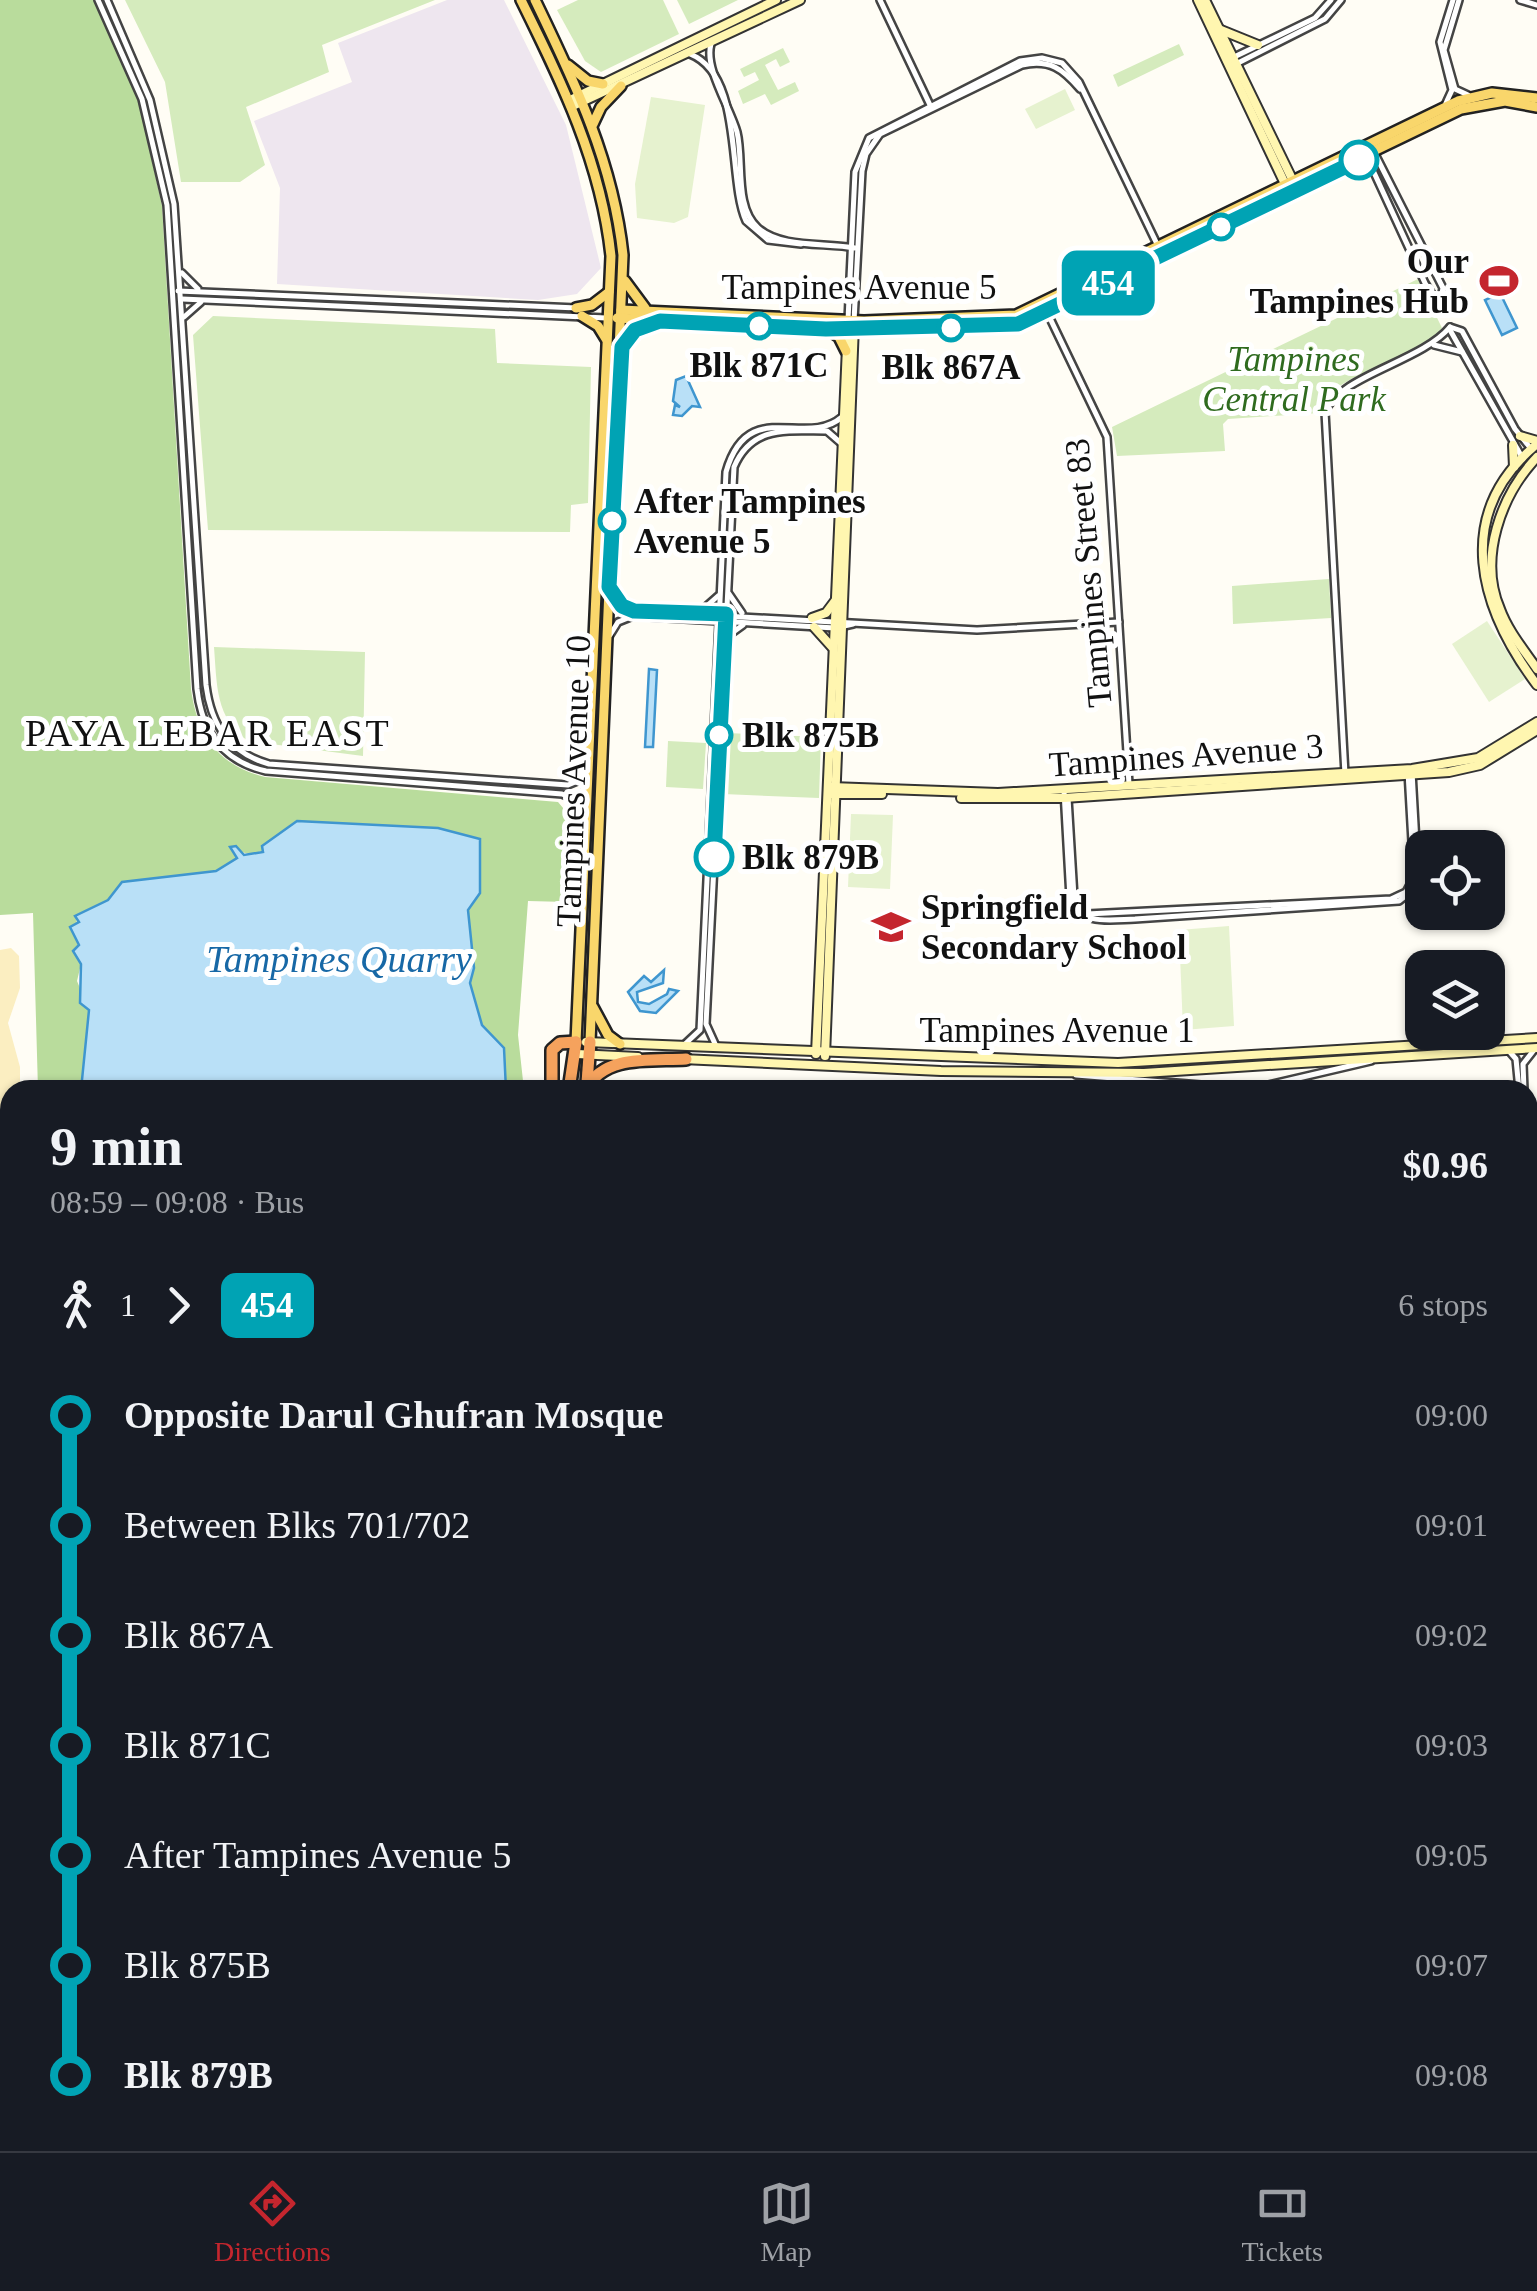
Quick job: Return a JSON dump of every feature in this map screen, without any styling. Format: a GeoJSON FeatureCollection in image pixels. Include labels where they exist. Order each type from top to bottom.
{"type":"FeatureCollection","features":[{"type":"Feature","properties":{"kind":"highway"},"geometry":{"type":"LineString","coordinates":[[583,1048],[585,1080]]}},
{"type":"Feature","properties":{"kind":"highway"},"geometry":{"type":"LineString","coordinates":[[552,1080],[552,1050],[583,1048]]}},
{"type":"Feature","properties":{"kind":"highway"},"geometry":{"type":"LineString","coordinates":[[575,1080],[583,1048]]}},
{"type":"Feature","properties":{"kind":"highway"},"geometry":{"type":"LineString","coordinates":[[591,1080],[610,1065],[686,1059]]}},
{"type":"Feature","properties":{"kind":"main road","name":"Tampines Avenue 10"},"geometry":{"type":"LineString","coordinates":[[521,0],[572,103],[596,176],[608,230],[610,291],[583,823],[583,1048]]}},
{"type":"Feature","properties":{"kind":"main road","name":"Tampines Avenue 10"},"geometry":{"type":"LineString","coordinates":[[535,0],[593,124],[617,207],[623,279],[592,1004],[583,1048]]}},
{"type":"Feature","properties":{"kind":"main road"},"geometry":{"type":"LineString","coordinates":[[583,98],[602,84],[776,0]]}},
{"type":"Feature","properties":{"kind":"main road"},"geometry":{"type":"LineString","coordinates":[[572,103],[621,86],[800,0]]}},
{"type":"Feature","properties":{"kind":"main road"},"geometry":{"type":"LineString","coordinates":[[1201,0],[1220,30],[1232,62]]}},
{"type":"Feature","properties":{"kind":"main road"},"geometry":{"type":"LineString","coordinates":[[1201,0],[1291,187]]}},
{"type":"Feature","properties":{"kind":"main road"},"geometry":{"type":"LineString","coordinates":[[1220,30],[1258,45]]}},
{"type":"Feature","properties":{"kind":"main road"},"geometry":{"type":"LineString","coordinates":[[566,63],[588,80],[602,84]]}},
{"type":"Feature","properties":{"kind":"main road"},"geometry":{"type":"LineString","coordinates":[[593,124],[601,107],[621,86]]}},
{"type":"Feature","properties":{"kind":"main road","name":"Tampines Avenue 5"},"geometry":{"type":"LineString","coordinates":[[1291,187],[1359,160],[1431,113],[1470,96],[1510,93],[1537,98]]}},
{"type":"Feature","properties":{"kind":"main road","name":"Tampines Avenue 5"},"geometry":{"type":"LineString","coordinates":[[609,314],[652,311],[851,325],[992,319],[1044,308],[1369,150],[1480,103],[1505,101],[1537,107]]}},
{"type":"Feature","properties":{"kind":"main road"},"geometry":{"type":"LineString","coordinates":[[623,279],[638,304],[652,311]]}},
{"type":"Feature","properties":{"kind":"main road"},"geometry":{"type":"LineString","coordinates":[[607,342],[598,326],[579,312],[610,291]]}},
{"type":"Feature","properties":{"kind":"main road","name":"Tampines Avenue 5"},"geometry":{"type":"LineString","coordinates":[[623,314],[660,321],[826,329],[851,325]]}},
{"type":"Feature","properties":{"kind":"main road"},"geometry":{"type":"LineString","coordinates":[[622,347],[635,330],[660,321]]}},
{"type":"Feature","properties":{"kind":"main road"},"geometry":{"type":"LineString","coordinates":[[831,790],[834,651],[842,624],[836,600],[846,351],[851,325]]}},
{"type":"Feature","properties":{"kind":"main road"},"geometry":{"type":"LineString","coordinates":[[820,1059],[842,624],[851,325]]}},
{"type":"Feature","properties":{"kind":"main road"},"geometry":{"type":"LineString","coordinates":[[826,329],[839,337],[846,351]]}},
{"type":"Feature","properties":{"kind":"main road"},"geometry":{"type":"LineString","coordinates":[[1513,471],[1536,449],[1520,436]]}},
{"type":"Feature","properties":{"kind":"main road"},"geometry":{"type":"LineString","coordinates":[[1514,446],[1513,471],[1488,524],[1484,584],[1500,630],[1537,685]]}},
{"type":"Feature","properties":{"kind":"main road"},"geometry":{"type":"LineString","coordinates":[[1525,462],[1502,510],[1492,563],[1499,609],[1537,670]]}},
{"type":"Feature","properties":{"kind":"main road"},"geometry":{"type":"LineString","coordinates":[[834,651],[813,622],[836,600]]}},
{"type":"Feature","properties":{"kind":"main road","name":"Tampines Avenue 3"},"geometry":{"type":"LineString","coordinates":[[1410,773],[1478,758],[1537,722]]}},
{"type":"Feature","properties":{"kind":"main road","name":"Tampines Avenue 3"},"geometry":{"type":"LineString","coordinates":[[831,790],[1066,794],[1410,773],[1480,764],[1537,730]]}},
{"type":"Feature","properties":{"kind":"main road"},"geometry":{"type":"LineString","coordinates":[[592,1004],[608,1035],[620,1044]]}},
{"type":"Feature","properties":{"kind":"main road","name":"Tampines Avenue 1"},"geometry":{"type":"LineString","coordinates":[[1505,1040],[1537,1038]]}},
{"type":"Feature","properties":{"kind":"main road","name":"Tampines Avenue 1"},"geometry":{"type":"LineString","coordinates":[[583,1048],[620,1044],[680,1046],[779,1052],[941,1071],[1063,1074],[1537,1048]]}},
{"type":"Feature","properties":{"kind":"main road"},"geometry":{"type":"LineString","coordinates":[[1398,1046],[1410,1056]]}},
{"type":"Feature","properties":{"kind":"main road","name":"Tampines Avenue 1"},"geometry":{"type":"LineString","coordinates":[[583,1048],[686,1059],[779,1063],[820,1059],[1118,1063],[1405,1046]]}},
{"type":"Feature","properties":{"kind":"main road"},"geometry":{"type":"LineString","coordinates":[[779,1052],[779,1063]]}},
{"type":"Feature","properties":{"kind":"main road"},"geometry":{"type":"LineString","coordinates":[[941,1059],[941,1071]]}},
{"type":"Feature","properties":{"kind":"main road"},"geometry":{"type":"LineString","coordinates":[[1118,1063],[1120,1073]]}},
{"type":"Feature","properties":{"kind":"street"},"geometry":{"type":"LineString","coordinates":[[98,0],[152,130],[166,205],[197,689],[210,736],[233,758],[266,772],[572,796],[583,823]]}},
{"type":"Feature","properties":{"kind":"street"},"geometry":{"type":"LineString","coordinates":[[107,0],[159,127],[174,204],[206,685],[212,715],[227,740],[238,751],[269,764],[568,785],[580,780],[586,767]]}},
{"type":"Feature","properties":{"kind":"street"},"geometry":{"type":"LineString","coordinates":[[880,0],[931,106]]}},
{"type":"Feature","properties":{"kind":"street"},"geometry":{"type":"LineString","coordinates":[[1232,62],[1315,18],[1331,0]]}},
{"type":"Feature","properties":{"kind":"street"},"geometry":{"type":"LineString","coordinates":[[1232,62],[1325,19],[1341,0]]}},
{"type":"Feature","properties":{"kind":"street"},"geometry":{"type":"LineString","coordinates":[[1456,0],[1446,36],[1445,58],[1457,92],[1470,96]]}},
{"type":"Feature","properties":{"kind":"street"},"geometry":{"type":"LineString","coordinates":[[1431,113],[1451,96],[1440,49],[1456,0]]}},
{"type":"Feature","properties":{"kind":"street"},"geometry":{"type":"LineString","coordinates":[[1520,0],[1537,6]]}},
{"type":"Feature","properties":{"kind":"street"},"geometry":{"type":"LineString","coordinates":[[711,44],[711,62],[738,137],[750,218],[770,236],[806,243]]}},
{"type":"Feature","properties":{"kind":"street"},"geometry":{"type":"LineString","coordinates":[[690,54],[705,62],[721,94],[734,138],[746,220],[768,240],[856,248]]}},
{"type":"Feature","properties":{"kind":"street"},"geometry":{"type":"LineString","coordinates":[[851,325],[866,154],[880,134],[931,106],[1030,63],[1060,68],[1082,92],[1160,251]]}},
{"type":"Feature","properties":{"kind":"street"},"geometry":{"type":"LineString","coordinates":[[1359,160],[1371,166],[1425,283],[1434,296],[1441,298],[1443,288],[1369,150]]}},
{"type":"Feature","properties":{"kind":"street"},"geometry":{"type":"LineString","coordinates":[[179,265],[186,281],[203,292]]}},
{"type":"Feature","properties":{"kind":"street"},"geometry":{"type":"LineString","coordinates":[[181,295],[203,292],[609,314]]}},
{"type":"Feature","properties":{"kind":"street"},"geometry":{"type":"LineString","coordinates":[[173,294],[209,300],[579,312]]}},
{"type":"Feature","properties":{"kind":"street"},"geometry":{"type":"LineString","coordinates":[[182,320],[190,307],[209,300]]}},
{"type":"Feature","properties":{"kind":"street","name":"Tampines Street 83"},"geometry":{"type":"LineString","coordinates":[[1044,308],[1107,437],[1129,790]]}},
{"type":"Feature","properties":{"kind":"street"},"geometry":{"type":"LineString","coordinates":[[1346,776],[1326,412],[1339,393],[1434,345],[1450,327]]}},
{"type":"Feature","properties":{"kind":"street"},"geometry":{"type":"LineString","coordinates":[[1450,327],[1450,335],[1468,357],[1525,462]]}},
{"type":"Feature","properties":{"kind":"street"},"geometry":{"type":"LineString","coordinates":[[1450,327],[1462,331],[1520,436]]}},
{"type":"Feature","properties":{"kind":"street"},"geometry":{"type":"LineString","coordinates":[[1434,345],[1450,346],[1468,357]]}},
{"type":"Feature","properties":{"kind":"street"},"geometry":{"type":"LineString","coordinates":[[724,1049],[708,1038],[706,1024],[721,638],[718,622],[727,586],[731,492],[740,454],[754,439],[770,432],[833,424],[844,414]]}},
{"type":"Feature","properties":{"kind":"street"},"geometry":{"type":"LineString","coordinates":[[680,1046],[700,1030],[721,638],[726,622],[718,595],[730,457],[760,429],[813,428],[826,431],[842,444]]}},
{"type":"Feature","properties":{"kind":"street"},"geometry":{"type":"LineString","coordinates":[[727,586],[734,606],[747,615]]}},
{"type":"Feature","properties":{"kind":"street"},"geometry":{"type":"LineString","coordinates":[[609,587],[622,606],[634,611],[981,630],[1119,622]]}},
{"type":"Feature","properties":{"kind":"street"},"geometry":{"type":"LineString","coordinates":[[698,612],[718,595]]}},
{"type":"Feature","properties":{"kind":"street"},"geometry":{"type":"LineString","coordinates":[[606,642],[614,625],[626,617],[751,624],[813,622]]}},
{"type":"Feature","properties":{"kind":"street"},"geometry":{"type":"LineString","coordinates":[[702,621],[721,638]]}},
{"type":"Feature","properties":{"kind":"street"},"geometry":{"type":"LineString","coordinates":[[721,638],[751,624]]}},
{"type":"Feature","properties":{"kind":"street"},"geometry":{"type":"LineString","coordinates":[[1066,794],[1070,898],[1086,918],[1134,919],[1392,904],[1409,894],[1418,878],[1410,773]]}},
{"type":"Feature","properties":{"kind":"street"},"geometry":{"type":"LineString","coordinates":[[1521,1080],[1522,1064],[1537,1048]]}},
{"type":"Feature","properties":{"kind":"street"},"geometry":{"type":"LineString","coordinates":[[1508,1050],[1516,1059],[1519,1080]]}},
{"type":"Feature","properties":{"kind":"street","name":"Tampines Avenue 1"},"geometry":{"type":"LineString","coordinates":[[1290,1080],[1385,1058]]}},
{"type":"Feature","properties":{"kind":"street","name":"Tampines Avenue 1"},"geometry":{"type":"LineString","coordinates":[[1063,1074],[1138,1080]]}},
{"type":"Feature","properties":{"kind":"shaded area"},"geometry":{"type":"Polygon","coordinates":[[[447,0],[504,0],[566,125],[601,268],[577,294],[538,300],[277,284],[280,188],[254,121],[352,82],[338,43],[447,0]]]}},
{"type":"Feature","properties":{"kind":"green space"},"geometry":{"type":"Polygon","coordinates":[[[0,0],[94,0],[139,102],[162,206],[191,689],[205,734],[235,765],[265,777],[558,802],[574,821],[567,902],[528,901],[518,1035],[523,1080],[506,1080],[504,1048],[482,1025],[469,983],[474,968],[468,910],[479,838],[438,828],[298,821],[259,852],[231,848],[238,858],[216,871],[122,882],[108,900],[76,915],[81,964],[77,981],[89,1010],[82,1080],[38,1080],[33,913],[0,915],[0,0]]]}},
{"type":"Feature","properties":{"kind":"green space"},"geometry":{"type":"Polygon","coordinates":[[[125,0],[435,0],[322,45],[329,72],[246,107],[265,165],[240,182],[181,182],[165,82],[125,0]]]}},
{"type":"Feature","properties":{"kind":"green space"},"geometry":{"type":"Polygon","coordinates":[[[578,0],[663,0],[679,34],[601,72],[585,61],[557,10],[578,0]]]}},
{"type":"Feature","properties":{"kind":"green space"},"geometry":{"type":"Polygon","coordinates":[[[677,0],[738,0],[689,24],[677,0]]]}},
{"type":"Feature","properties":{"kind":"green space"},"geometry":{"type":"Polygon","coordinates":[[[1179,44],[1184,55],[1118,87],[1113,75],[1179,44]]]}},
{"type":"Feature","properties":{"kind":"green space"},"geometry":{"type":"Polygon","coordinates":[[[783,48],[790,62],[780,67],[776,59],[765,65],[778,90],[795,82],[799,91],[771,105],[765,94],[743,104],[738,91],[759,80],[755,72],[744,77],[740,69],[783,48]]]}},
{"type":"Feature","properties":{"kind":"green space"},"geometry":{"type":"Polygon","coordinates":[[[1065,89],[1075,110],[1036,129],[1025,109],[1065,89]]]}},
{"type":"Feature","properties":{"kind":"green space"},"geometry":{"type":"Polygon","coordinates":[[[651,97],[705,105],[688,217],[674,223],[637,218],[635,184],[651,97]]]}},
{"type":"Feature","properties":{"kind":"green space","name":"Tampines Central Park"},"geometry":{"type":"Polygon","coordinates":[[[1418,279],[1442,328],[1413,351],[1338,387],[1319,413],[1228,419],[1223,424],[1225,451],[1117,456],[1112,427],[1418,279]]]}},
{"type":"Feature","properties":{"kind":"green space"},"geometry":{"type":"Polygon","coordinates":[[[213,316],[495,329],[497,363],[591,367],[588,503],[571,505],[570,532],[208,530],[193,335],[213,316]]]}},
{"type":"Feature","properties":{"kind":"green space"},"geometry":{"type":"Polygon","coordinates":[[[1329,579],[1331,618],[1233,624],[1232,586],[1329,579]]]}},
{"type":"Feature","properties":{"kind":"green space"},"geometry":{"type":"Polygon","coordinates":[[[1487,621],[1525,679],[1489,702],[1452,644],[1487,621]]]}},
{"type":"Feature","properties":{"kind":"green space"},"geometry":{"type":"Polygon","coordinates":[[[214,647],[365,652],[363,756],[248,741],[224,711],[217,687],[214,647]]]}},
{"type":"Feature","properties":{"kind":"green space"},"geometry":{"type":"Polygon","coordinates":[[[726,733],[821,737],[819,798],[723,794],[726,733]]]}},
{"type":"Feature","properties":{"kind":"green space"},"geometry":{"type":"Polygon","coordinates":[[[668,741],[706,743],[703,789],[666,787],[668,741]]]}},
{"type":"Feature","properties":{"kind":"green space"},"geometry":{"type":"Polygon","coordinates":[[[851,814],[893,815],[890,889],[848,887],[851,814]]]}},
{"type":"Feature","properties":{"kind":"green space"},"geometry":{"type":"Polygon","coordinates":[[[1229,926],[1234,1026],[1183,1030],[1179,930],[1229,926]]]}},
{"type":"Feature","properties":{"kind":"sand"},"geometry":{"type":"Polygon","coordinates":[[[11,948],[19,956],[20,988],[8,1023],[20,1080],[0,1080],[0,950],[11,948]]]}},
{"type":"Feature","properties":{"kind":"water"},"geometry":{"type":"Polygon","coordinates":[[[1500,293],[1517,328],[1502,335],[1485,300],[1500,293]]]}},
{"type":"Feature","properties":{"kind":"water"},"geometry":{"type":"Polygon","coordinates":[[[686,376],[700,407],[692,406],[682,416],[673,415],[675,405],[680,407],[673,401],[676,380],[686,376]]]}},
{"type":"Feature","properties":{"kind":"water"},"geometry":{"type":"Polygon","coordinates":[[[649,669],[657,670],[653,747],[645,747],[649,669]]]}},
{"type":"Feature","properties":{"kind":"water","name":"Tampines Quarry"},"geometry":{"type":"Polygon","coordinates":[[[297,821],[438,828],[480,839],[480,893],[468,910],[474,968],[470,983],[482,1025],[504,1048],[506,1080],[82,1080],[89,1010],[80,1003],[81,964],[73,951],[79,945],[70,927],[79,922],[75,916],[108,900],[122,882],[216,871],[237,858],[230,847],[236,846],[244,855],[263,852],[262,846],[297,821]]]}},
{"type":"Feature","properties":{"kind":"water"},"geometry":{"type":"Polygon","coordinates":[[[664,970],[663,983],[637,992],[638,1002],[649,1004],[669,989],[678,991],[656,1013],[640,1011],[628,992],[644,976],[651,982],[664,970]]]}},
{"type":"Feature","properties":{"kind":"bus line","name":"454"},"geometry":{"type":"LineString","coordinates":[[714,857],[726,614],[634,611],[622,606],[609,587],[622,347],[626,338],[660,321],[826,329],[996,328],[1018,324],[1359,160]]}},
{"type":"Feature","properties":{"kind":"place","name":"Our Tampines Hub"},"geometry":{"type":"Point","coordinates":[1499,281]}},
{"type":"Feature","properties":{"kind":"place","name":"Blk 871C"},"geometry":{"type":"Point","coordinates":[759,326]}},
{"type":"Feature","properties":{"kind":"place","name":"Blk 867A"},"geometry":{"type":"Point","coordinates":[951,328]}},
{"type":"Feature","properties":{"kind":"place","name":"After Tampines Avenue 5"},"geometry":{"type":"Point","coordinates":[612,521]}},
{"type":"Feature","properties":{"kind":"place","name":"Blk 875B"},"geometry":{"type":"Point","coordinates":[719,735]}},
{"type":"Feature","properties":{"kind":"place","name":"Blk 879B"},"geometry":{"type":"Point","coordinates":[714,857]}},
{"type":"Feature","properties":{"kind":"place","name":"Springfield Secondary School"},"geometry":{"type":"Point","coordinates":[891,927]}},
{"type":"Feature","properties":{"kind":"district","name":"PAYA LEBAR EAST"},"geometry":{"type":"Point","coordinates":[208,733]}}]}
